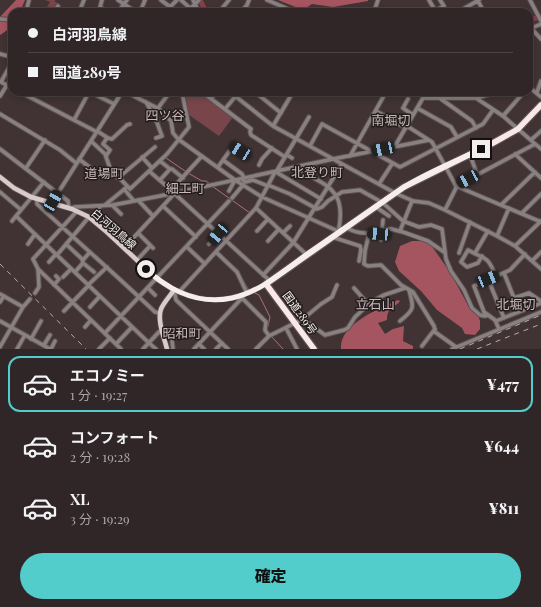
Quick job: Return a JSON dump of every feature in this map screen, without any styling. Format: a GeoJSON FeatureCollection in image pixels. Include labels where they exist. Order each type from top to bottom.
{"type":"FeatureCollection","features":[{"type":"Feature","properties":{"kind":"highway"},"geometry":{"type":"LineString","coordinates":[[268,282],[383,203],[395,193],[419,179],[470,155],[518,129],[541,105]]}},
{"type":"Feature","properties":{"kind":"highway","name":"国道289号"},"geometry":{"type":"LineString","coordinates":[[268,282],[314,349]]}},
{"type":"Feature","properties":{"kind":"main road","name":"白河羽鳥線"},"geometry":{"type":"LineString","coordinates":[[0,177],[14,188],[31,197],[78,211],[90,218],[157,279],[174,290]]}},
{"type":"Feature","properties":{"kind":"main road"},"geometry":{"type":"LineString","coordinates":[[167,349],[160,313],[164,304],[174,290]]}},
{"type":"Feature","properties":{"kind":"street"},"geometry":{"type":"LineString","coordinates":[[118,0],[130,8]]}},
{"type":"Feature","properties":{"kind":"street"},"geometry":{"type":"LineString","coordinates":[[121,8],[127,0]]}},
{"type":"Feature","properties":{"kind":"street"},"geometry":{"type":"LineString","coordinates":[[162,0],[170,7],[177,0]]}},
{"type":"Feature","properties":{"kind":"street"},"geometry":{"type":"LineString","coordinates":[[181,0],[190,8],[196,1]]}},
{"type":"Feature","properties":{"kind":"street"},"geometry":{"type":"LineString","coordinates":[[246,7],[249,0]]}},
{"type":"Feature","properties":{"kind":"street"},"geometry":{"type":"LineString","coordinates":[[267,0],[286,8]]}},
{"type":"Feature","properties":{"kind":"street"},"geometry":{"type":"LineString","coordinates":[[440,0],[444,6],[440,8]]}},
{"type":"Feature","properties":{"kind":"street"},"geometry":{"type":"LineString","coordinates":[[465,8],[479,0]]}},
{"type":"Feature","properties":{"kind":"street"},"geometry":{"type":"LineString","coordinates":[[530,0],[541,21]]}},
{"type":"Feature","properties":{"kind":"street"},"geometry":{"type":"LineString","coordinates":[[533,32],[541,39]]}},
{"type":"Feature","properties":{"kind":"street"},"geometry":{"type":"LineString","coordinates":[[0,96],[7,85],[0,82],[8,69]]}},
{"type":"Feature","properties":{"kind":"street"},"geometry":{"type":"LineString","coordinates":[[537,92],[541,81]]}},
{"type":"Feature","properties":{"kind":"street"},"geometry":{"type":"LineString","coordinates":[[533,90],[541,97]]}},
{"type":"Feature","properties":{"kind":"street"},"geometry":{"type":"LineString","coordinates":[[28,96],[107,138],[114,138],[127,125],[130,124]]}},
{"type":"Feature","properties":{"kind":"street"},"geometry":{"type":"LineString","coordinates":[[74,120],[88,96]]}},
{"type":"Feature","properties":{"kind":"street"},"geometry":{"type":"LineString","coordinates":[[98,96],[114,104]]}},
{"type":"Feature","properties":{"kind":"street"},"geometry":{"type":"LineString","coordinates":[[51,204],[119,96]]}},
{"type":"Feature","properties":{"kind":"street"},"geometry":{"type":"LineString","coordinates":[[134,96],[158,108],[171,121],[173,133],[178,139],[233,179],[262,197],[343,230],[379,234],[384,230],[391,229],[428,240],[444,252]]}},
{"type":"Feature","properties":{"kind":"street"},"geometry":{"type":"LineString","coordinates":[[158,108],[167,96]]}},
{"type":"Feature","properties":{"kind":"street"},"geometry":{"type":"LineString","coordinates":[[49,262],[103,206],[125,188],[130,189],[160,161],[189,127],[183,96]]}},
{"type":"Feature","properties":{"kind":"street"},"geometry":{"type":"LineString","coordinates":[[208,96],[251,129],[251,135],[292,158]]}},
{"type":"Feature","properties":{"kind":"street"},"geometry":{"type":"LineString","coordinates":[[225,109],[236,96],[273,126],[395,193],[412,200],[429,203],[488,231],[515,246],[541,269]]}},
{"type":"Feature","properties":{"kind":"street"},"geometry":{"type":"LineString","coordinates":[[260,96],[281,113]]}},
{"type":"Feature","properties":{"kind":"street"},"geometry":{"type":"LineString","coordinates":[[273,126],[290,96]]}},
{"type":"Feature","properties":{"kind":"street"},"geometry":{"type":"LineString","coordinates":[[263,275],[293,243],[328,187],[344,165],[344,160],[358,144],[384,96]]}},
{"type":"Feature","properties":{"kind":"street"},"geometry":{"type":"LineString","coordinates":[[473,96],[503,116],[541,149]]}},
{"type":"Feature","properties":{"kind":"street"},"geometry":{"type":"LineString","coordinates":[[395,146],[423,98],[476,98],[483,96]]}},
{"type":"Feature","properties":{"kind":"street"},"geometry":{"type":"LineString","coordinates":[[503,116],[520,96]]}},
{"type":"Feature","properties":{"kind":"street"},"geometry":{"type":"LineString","coordinates":[[439,98],[472,120],[476,128]]}},
{"type":"Feature","properties":{"kind":"street"},"geometry":{"type":"LineString","coordinates":[[408,99],[403,108],[413,115]]}},
{"type":"Feature","properties":{"kind":"street"},"geometry":{"type":"LineString","coordinates":[[145,101],[161,132],[162,136],[156,138]]}},
{"type":"Feature","properties":{"kind":"street"},"geometry":{"type":"LineString","coordinates":[[417,108],[451,127],[457,137]]}},
{"type":"Feature","properties":{"kind":"street"},"geometry":{"type":"LineString","coordinates":[[310,146],[322,124],[370,152],[400,167],[483,124],[493,110]]}},
{"type":"Feature","properties":{"kind":"street"},"geometry":{"type":"LineString","coordinates":[[376,112],[429,140],[436,149],[456,186],[541,222],[515,246]]}},
{"type":"Feature","properties":{"kind":"street"},"geometry":{"type":"LineString","coordinates":[[0,114],[45,140],[76,163]]}},
{"type":"Feature","properties":{"kind":"street"},"geometry":{"type":"LineString","coordinates":[[179,292],[256,208],[275,172],[309,117]]}},
{"type":"Feature","properties":{"kind":"street"},"geometry":{"type":"LineString","coordinates":[[531,140],[541,131]]}},
{"type":"Feature","properties":{"kind":"street"},"geometry":{"type":"LineString","coordinates":[[106,156],[110,150],[103,144],[107,138]]}},
{"type":"Feature","properties":{"kind":"street"},"geometry":{"type":"LineString","coordinates":[[26,168],[45,140]]}},
{"type":"Feature","properties":{"kind":"street"},"geometry":{"type":"LineString","coordinates":[[0,149],[68,200],[70,209],[74,207],[103,206],[136,201],[233,179],[243,179],[429,140]]}},
{"type":"Feature","properties":{"kind":"street"},"geometry":{"type":"LineString","coordinates":[[91,141],[106,156],[110,167],[125,188],[136,201],[153,216]]}},
{"type":"Feature","properties":{"kind":"street"},"geometry":{"type":"LineString","coordinates":[[445,210],[456,186],[535,144]]}},
{"type":"Feature","properties":{"kind":"street"},"geometry":{"type":"LineString","coordinates":[[218,168],[232,146],[240,151]]}},
{"type":"Feature","properties":{"kind":"street"},"geometry":{"type":"LineString","coordinates":[[118,178],[154,147]]}},
{"type":"Feature","properties":{"kind":"street"},"geometry":{"type":"LineString","coordinates":[[259,165],[262,159],[272,148]]}},
{"type":"Feature","properties":{"kind":"street"},"geometry":{"type":"LineString","coordinates":[[516,154],[541,176]]}},
{"type":"Feature","properties":{"kind":"street"},"geometry":{"type":"LineString","coordinates":[[470,155],[478,174]]}},
{"type":"Feature","properties":{"kind":"street"},"geometry":{"type":"LineString","coordinates":[[124,248],[163,206],[183,178],[202,156]]}},
{"type":"Feature","properties":{"kind":"street"},"geometry":{"type":"LineString","coordinates":[[142,157],[160,180],[263,275],[268,282],[241,297],[194,349]]}},
{"type":"Feature","properties":{"kind":"street"},"geometry":{"type":"LineString","coordinates":[[79,159],[93,170]]}},
{"type":"Feature","properties":{"kind":"street"},"geometry":{"type":"LineString","coordinates":[[223,160],[237,170],[245,182],[253,180],[268,185],[290,194],[315,208],[321,208],[328,201],[344,191],[360,190],[383,203],[403,221],[419,227],[431,225],[442,229],[444,252],[451,271],[464,290],[472,308],[480,315],[488,315]]}},
{"type":"Feature","properties":{"kind":"street"},"geometry":{"type":"LineString","coordinates":[[160,161],[183,178]]}},
{"type":"Feature","properties":{"kind":"street"},"geometry":{"type":"LineString","coordinates":[[380,184],[392,164]]}},
{"type":"Feature","properties":{"kind":"street"},"geometry":{"type":"LineString","coordinates":[[103,172],[110,167]]}},
{"type":"Feature","properties":{"kind":"street"},"geometry":{"type":"LineString","coordinates":[[296,168],[328,187],[337,196],[340,203],[341,217],[339,228],[343,230]]}},
{"type":"Feature","properties":{"kind":"street"},"geometry":{"type":"LineString","coordinates":[[160,180],[170,169]]}},
{"type":"Feature","properties":{"kind":"street"},"geometry":{"type":"LineString","coordinates":[[229,191],[237,170]]}},
{"type":"Feature","properties":{"kind":"street"},"geometry":{"type":"LineString","coordinates":[[275,172],[321,199]]}},
{"type":"Feature","properties":{"kind":"street"},"geometry":{"type":"LineString","coordinates":[[502,205],[535,172]]}},
{"type":"Feature","properties":{"kind":"street"},"geometry":{"type":"LineString","coordinates":[[12,221],[20,209],[44,182]]}},
{"type":"Feature","properties":{"kind":"street"},"geometry":{"type":"LineString","coordinates":[[105,333],[231,200],[243,185]]}},
{"type":"Feature","properties":{"kind":"street"},"geometry":{"type":"LineString","coordinates":[[0,192],[20,209]]}},
{"type":"Feature","properties":{"kind":"street"},"geometry":{"type":"LineString","coordinates":[[522,213],[541,194]]}},
{"type":"Feature","properties":{"kind":"street"},"geometry":{"type":"LineString","coordinates":[[37,199],[36,204],[155,312],[160,313]]}},
{"type":"Feature","properties":{"kind":"street"},"geometry":{"type":"LineString","coordinates":[[400,231],[412,200]]}},
{"type":"Feature","properties":{"kind":"street"},"geometry":{"type":"LineString","coordinates":[[112,205],[121,214]]}},
{"type":"Feature","properties":{"kind":"street"},"geometry":{"type":"LineString","coordinates":[[163,206],[196,237]]}},
{"type":"Feature","properties":{"kind":"street"},"geometry":{"type":"LineString","coordinates":[[376,207],[389,216]]}},
{"type":"Feature","properties":{"kind":"street"},"geometry":{"type":"LineString","coordinates":[[256,208],[307,255]]}},
{"type":"Feature","properties":{"kind":"street"},"geometry":{"type":"LineString","coordinates":[[497,236],[509,208]]}},
{"type":"Feature","properties":{"kind":"street"},"geometry":{"type":"LineString","coordinates":[[78,211],[46,244],[33,260],[38,269],[121,349]]}},
{"type":"Feature","properties":{"kind":"street"},"geometry":{"type":"LineString","coordinates":[[16,216],[156,349]]}},
{"type":"Feature","properties":{"kind":"street"},"geometry":{"type":"LineString","coordinates":[[257,231],[268,220]]}},
{"type":"Feature","properties":{"kind":"street"},"geometry":{"type":"LineString","coordinates":[[381,240],[383,220]]}},
{"type":"Feature","properties":{"kind":"street"},"geometry":{"type":"LineString","coordinates":[[459,253],[470,222]]}},
{"type":"Feature","properties":{"kind":"street"},"geometry":{"type":"LineString","coordinates":[[283,233],[290,226]]}},
{"type":"Feature","properties":{"kind":"street"},"geometry":{"type":"LineString","coordinates":[[268,241],[279,229]]}},
{"type":"Feature","properties":{"kind":"street"},"geometry":{"type":"LineString","coordinates":[[475,253],[488,231]]}},
{"type":"Feature","properties":{"kind":"street"},"geometry":{"type":"LineString","coordinates":[[136,260],[152,247],[138,233]]}},
{"type":"Feature","properties":{"kind":"street"},"geometry":{"type":"LineString","coordinates":[[28,244],[35,234]]}},
{"type":"Feature","properties":{"kind":"street"},"geometry":{"type":"LineString","coordinates":[[210,244],[218,234]]}},
{"type":"Feature","properties":{"kind":"street"},"geometry":{"type":"LineString","coordinates":[[369,234],[364,264],[368,266],[381,265],[413,292],[434,326],[435,332],[454,348],[541,312]]}},
{"type":"Feature","properties":{"kind":"street"},"geometry":{"type":"LineString","coordinates":[[332,237],[360,246],[361,250],[359,261]]}},
{"type":"Feature","properties":{"kind":"street"},"geometry":{"type":"LineString","coordinates":[[66,244],[94,272]]}},
{"type":"Feature","properties":{"kind":"street"},"geometry":{"type":"LineString","coordinates":[[186,247],[204,264]]}},
{"type":"Feature","properties":{"kind":"street"},"geometry":{"type":"LineString","coordinates":[[482,256],[478,263],[467,266],[461,262],[468,250],[482,256],[490,262],[496,276]]}},
{"type":"Feature","properties":{"kind":"street"},"geometry":{"type":"LineString","coordinates":[[75,272],[90,252]]}},
{"type":"Feature","properties":{"kind":"street"},"geometry":{"type":"LineString","coordinates":[[216,252],[237,272],[247,293]]}},
{"type":"Feature","properties":{"kind":"street"},"geometry":{"type":"LineString","coordinates":[[532,261],[541,252]]}},
{"type":"Feature","properties":{"kind":"street"},"geometry":{"type":"LineString","coordinates":[[499,329],[496,321],[484,312],[474,287],[475,284],[510,270],[525,254]]}},
{"type":"Feature","properties":{"kind":"street"},"geometry":{"type":"LineString","coordinates":[[64,311],[107,267]]}},
{"type":"Feature","properties":{"kind":"street"},"geometry":{"type":"LineString","coordinates":[[35,293],[39,287],[38,269]]}},
{"type":"Feature","properties":{"kind":"street"},"geometry":{"type":"LineString","coordinates":[[63,278],[71,269]]}},
{"type":"Feature","properties":{"kind":"street"},"geometry":{"type":"LineString","coordinates":[[496,321],[541,302],[529,293],[514,298],[504,273]]}},
{"type":"Feature","properties":{"kind":"street"},"geometry":{"type":"LineString","coordinates":[[54,285],[59,279],[56,276]]}},
{"type":"Feature","properties":{"kind":"street"},"geometry":{"type":"LineString","coordinates":[[488,279],[504,318]]}},
{"type":"Feature","properties":{"kind":"street"},"geometry":{"type":"LineString","coordinates":[[256,349],[269,336],[303,319],[332,297],[337,285]]}},
{"type":"Feature","properties":{"kind":"street"},"geometry":{"type":"LineString","coordinates":[[148,288],[155,295]]}},
{"type":"Feature","properties":{"kind":"street"},"geometry":{"type":"LineString","coordinates":[[354,288],[368,304]]}},
{"type":"Feature","properties":{"kind":"street"},"geometry":{"type":"LineString","coordinates":[[303,319],[324,334],[332,334],[348,328],[355,317],[368,304],[384,295],[407,288]]}},
{"type":"Feature","properties":{"kind":"street"},"geometry":{"type":"LineString","coordinates":[[400,321],[411,312],[412,309],[413,303],[407,288]]}},
{"type":"Feature","properties":{"kind":"street"},"geometry":{"type":"LineString","coordinates":[[174,290],[195,298],[210,300],[225,300],[241,297]]}},
{"type":"Feature","properties":{"kind":"street"},"geometry":{"type":"LineString","coordinates":[[174,290],[176,300],[228,349]]}},
{"type":"Feature","properties":{"kind":"street"},"geometry":{"type":"LineString","coordinates":[[0,302],[2,295],[23,307]]}},
{"type":"Feature","properties":{"kind":"street"},"geometry":{"type":"LineString","coordinates":[[90,306],[100,296]]}},
{"type":"Feature","properties":{"kind":"street"},"geometry":{"type":"LineString","coordinates":[[241,297],[266,322],[265,330],[269,336]]}},
{"type":"Feature","properties":{"kind":"street"},"geometry":{"type":"LineString","coordinates":[[1,348],[11,327],[23,307],[30,299]]}},
{"type":"Feature","properties":{"kind":"street"},"geometry":{"type":"LineString","coordinates":[[84,327],[91,320]]}},
{"type":"Feature","properties":{"kind":"street"},"geometry":{"type":"LineString","coordinates":[[0,321],[50,349],[55,340]]}},
{"type":"Feature","properties":{"kind":"street"},"geometry":{"type":"LineString","coordinates":[[32,339],[41,321]]}},
{"type":"Feature","properties":{"kind":"street"},"geometry":{"type":"LineString","coordinates":[[113,349],[132,327]]}},
{"type":"Feature","properties":{"kind":"street"},"geometry":{"type":"LineString","coordinates":[[286,328],[297,349]]}},
{"type":"Feature","properties":{"kind":"street"},"geometry":{"type":"LineString","coordinates":[[422,346],[434,329]]}},
{"type":"Feature","properties":{"kind":"street"},"geometry":{"type":"LineString","coordinates":[[143,349],[159,332],[167,330],[170,332],[173,349]]}},
{"type":"Feature","properties":{"kind":"street"},"geometry":{"type":"LineString","coordinates":[[18,349],[25,335]]}},
{"type":"Feature","properties":{"kind":"street"},"geometry":{"type":"LineString","coordinates":[[44,345],[50,335]]}},
{"type":"Feature","properties":{"kind":"street"},"geometry":{"type":"LineString","coordinates":[[99,349],[110,338]]}},
{"type":"Feature","properties":{"kind":"street"},"geometry":{"type":"LineString","coordinates":[[216,349],[222,343]]}},
{"type":"Feature","properties":{"kind":"street"},"geometry":{"type":"LineString","coordinates":[[199,344],[204,349]]}},
{"type":"Feature","properties":{"kind":"shaded area"},"geometry":{"type":"Polygon","coordinates":[[[16,0],[25,0],[22,8],[8,8],[16,0]]]}},
{"type":"Feature","properties":{"kind":"shaded area"},"geometry":{"type":"Polygon","coordinates":[[[45,0],[55,0],[55,2],[58,3],[56,8],[46,8],[50,2],[45,0]]]}},
{"type":"Feature","properties":{"kind":"shaded area"},"geometry":{"type":"Polygon","coordinates":[[[278,0],[368,0],[333,7],[312,4],[306,8],[298,8],[278,0]]]}},
{"type":"Feature","properties":{"kind":"shaded area"},"geometry":{"type":"Polygon","coordinates":[[[8,8],[8,30],[0,35],[0,17],[8,8]]]}},
{"type":"Feature","properties":{"kind":"shaded area"},"geometry":{"type":"Polygon","coordinates":[[[186,96],[205,96],[233,117],[219,136],[189,115],[186,96]]]}},
{"type":"Feature","properties":{"kind":"shaded area"},"geometry":{"type":"Polygon","coordinates":[[[412,241],[421,241],[431,245],[450,272],[470,309],[478,315],[480,329],[475,335],[465,334],[462,328],[437,310],[421,291],[399,271],[395,262],[400,246],[412,241]]]}},
{"type":"Feature","properties":{"kind":"shaded area"},"geometry":{"type":"Polygon","coordinates":[[[398,300],[400,301],[398,304],[388,313],[387,320],[378,323],[385,334],[393,329],[404,326],[403,341],[413,346],[413,349],[341,349],[342,340],[346,332],[353,325],[371,313],[398,300]]]}},
{"type":"Feature","properties":{"kind":"waterway"},"geometry":{"type":"LineString","coordinates":[[200,0],[204,8]]}},
{"type":"Feature","properties":{"kind":"waterway"},"geometry":{"type":"LineString","coordinates":[[533,19],[541,17]]}},
{"type":"Feature","properties":{"kind":"waterway"},"geometry":{"type":"LineString","coordinates":[[166,158],[185,171]]}},
{"type":"Feature","properties":{"kind":"waterway"},"geometry":{"type":"LineString","coordinates":[[188,173],[210,184]]}},
{"type":"Feature","properties":{"kind":"waterway"},"geometry":{"type":"LineString","coordinates":[[212,186],[250,213]]}},
{"type":"Feature","properties":{"kind":"waterway"},"geometry":{"type":"LineString","coordinates":[[243,280],[250,290]]}},
{"type":"Feature","properties":{"kind":"waterway"},"geometry":{"type":"LineString","coordinates":[[253,292],[259,295],[270,317],[267,330]]}},
{"type":"Feature","properties":{"kind":"waterway"},"geometry":{"type":"LineString","coordinates":[[271,336],[283,349]]}},
{"type":"Feature","properties":{"kind":"railway"},"geometry":{"type":"LineString","coordinates":[[0,264],[86,349]]}},
{"type":"Feature","properties":{"kind":"railway"},"geometry":{"type":"LineString","coordinates":[[460,349],[541,315]]}},
{"type":"Feature","properties":{"kind":"railway"},"geometry":{"type":"LineString","coordinates":[[477,349],[541,324]]}},
{"type":"Feature","properties":{"kind":"district","name":"四ツ谷"},"geometry":{"type":"Point","coordinates":[165,115]}},
{"type":"Feature","properties":{"kind":"district","name":"南堀切"},"geometry":{"type":"Point","coordinates":[391,120]}},
{"type":"Feature","properties":{"kind":"district","name":"北登り町"},"geometry":{"type":"Point","coordinates":[317,172]}},
{"type":"Feature","properties":{"kind":"district","name":"道場町"},"geometry":{"type":"Point","coordinates":[104,173]}},
{"type":"Feature","properties":{"kind":"district","name":"細工町"},"geometry":{"type":"Point","coordinates":[185,188]}},
{"type":"Feature","properties":{"kind":"district","name":"立石山"},"geometry":{"type":"Point","coordinates":[375,304]}},
{"type":"Feature","properties":{"kind":"district","name":"北堀切"},"geometry":{"type":"Point","coordinates":[516,304]}},
{"type":"Feature","properties":{"kind":"district","name":"昭和町"},"geometry":{"type":"Point","coordinates":[182,333]}},
{"type":"Feature","properties":{"kind":"route"},"geometry":{"type":"LineString","coordinates":[[146,269],[169,287],[195,298],[225,300],[241,296],[270,281],[404,187],[481,149]]}}]}
